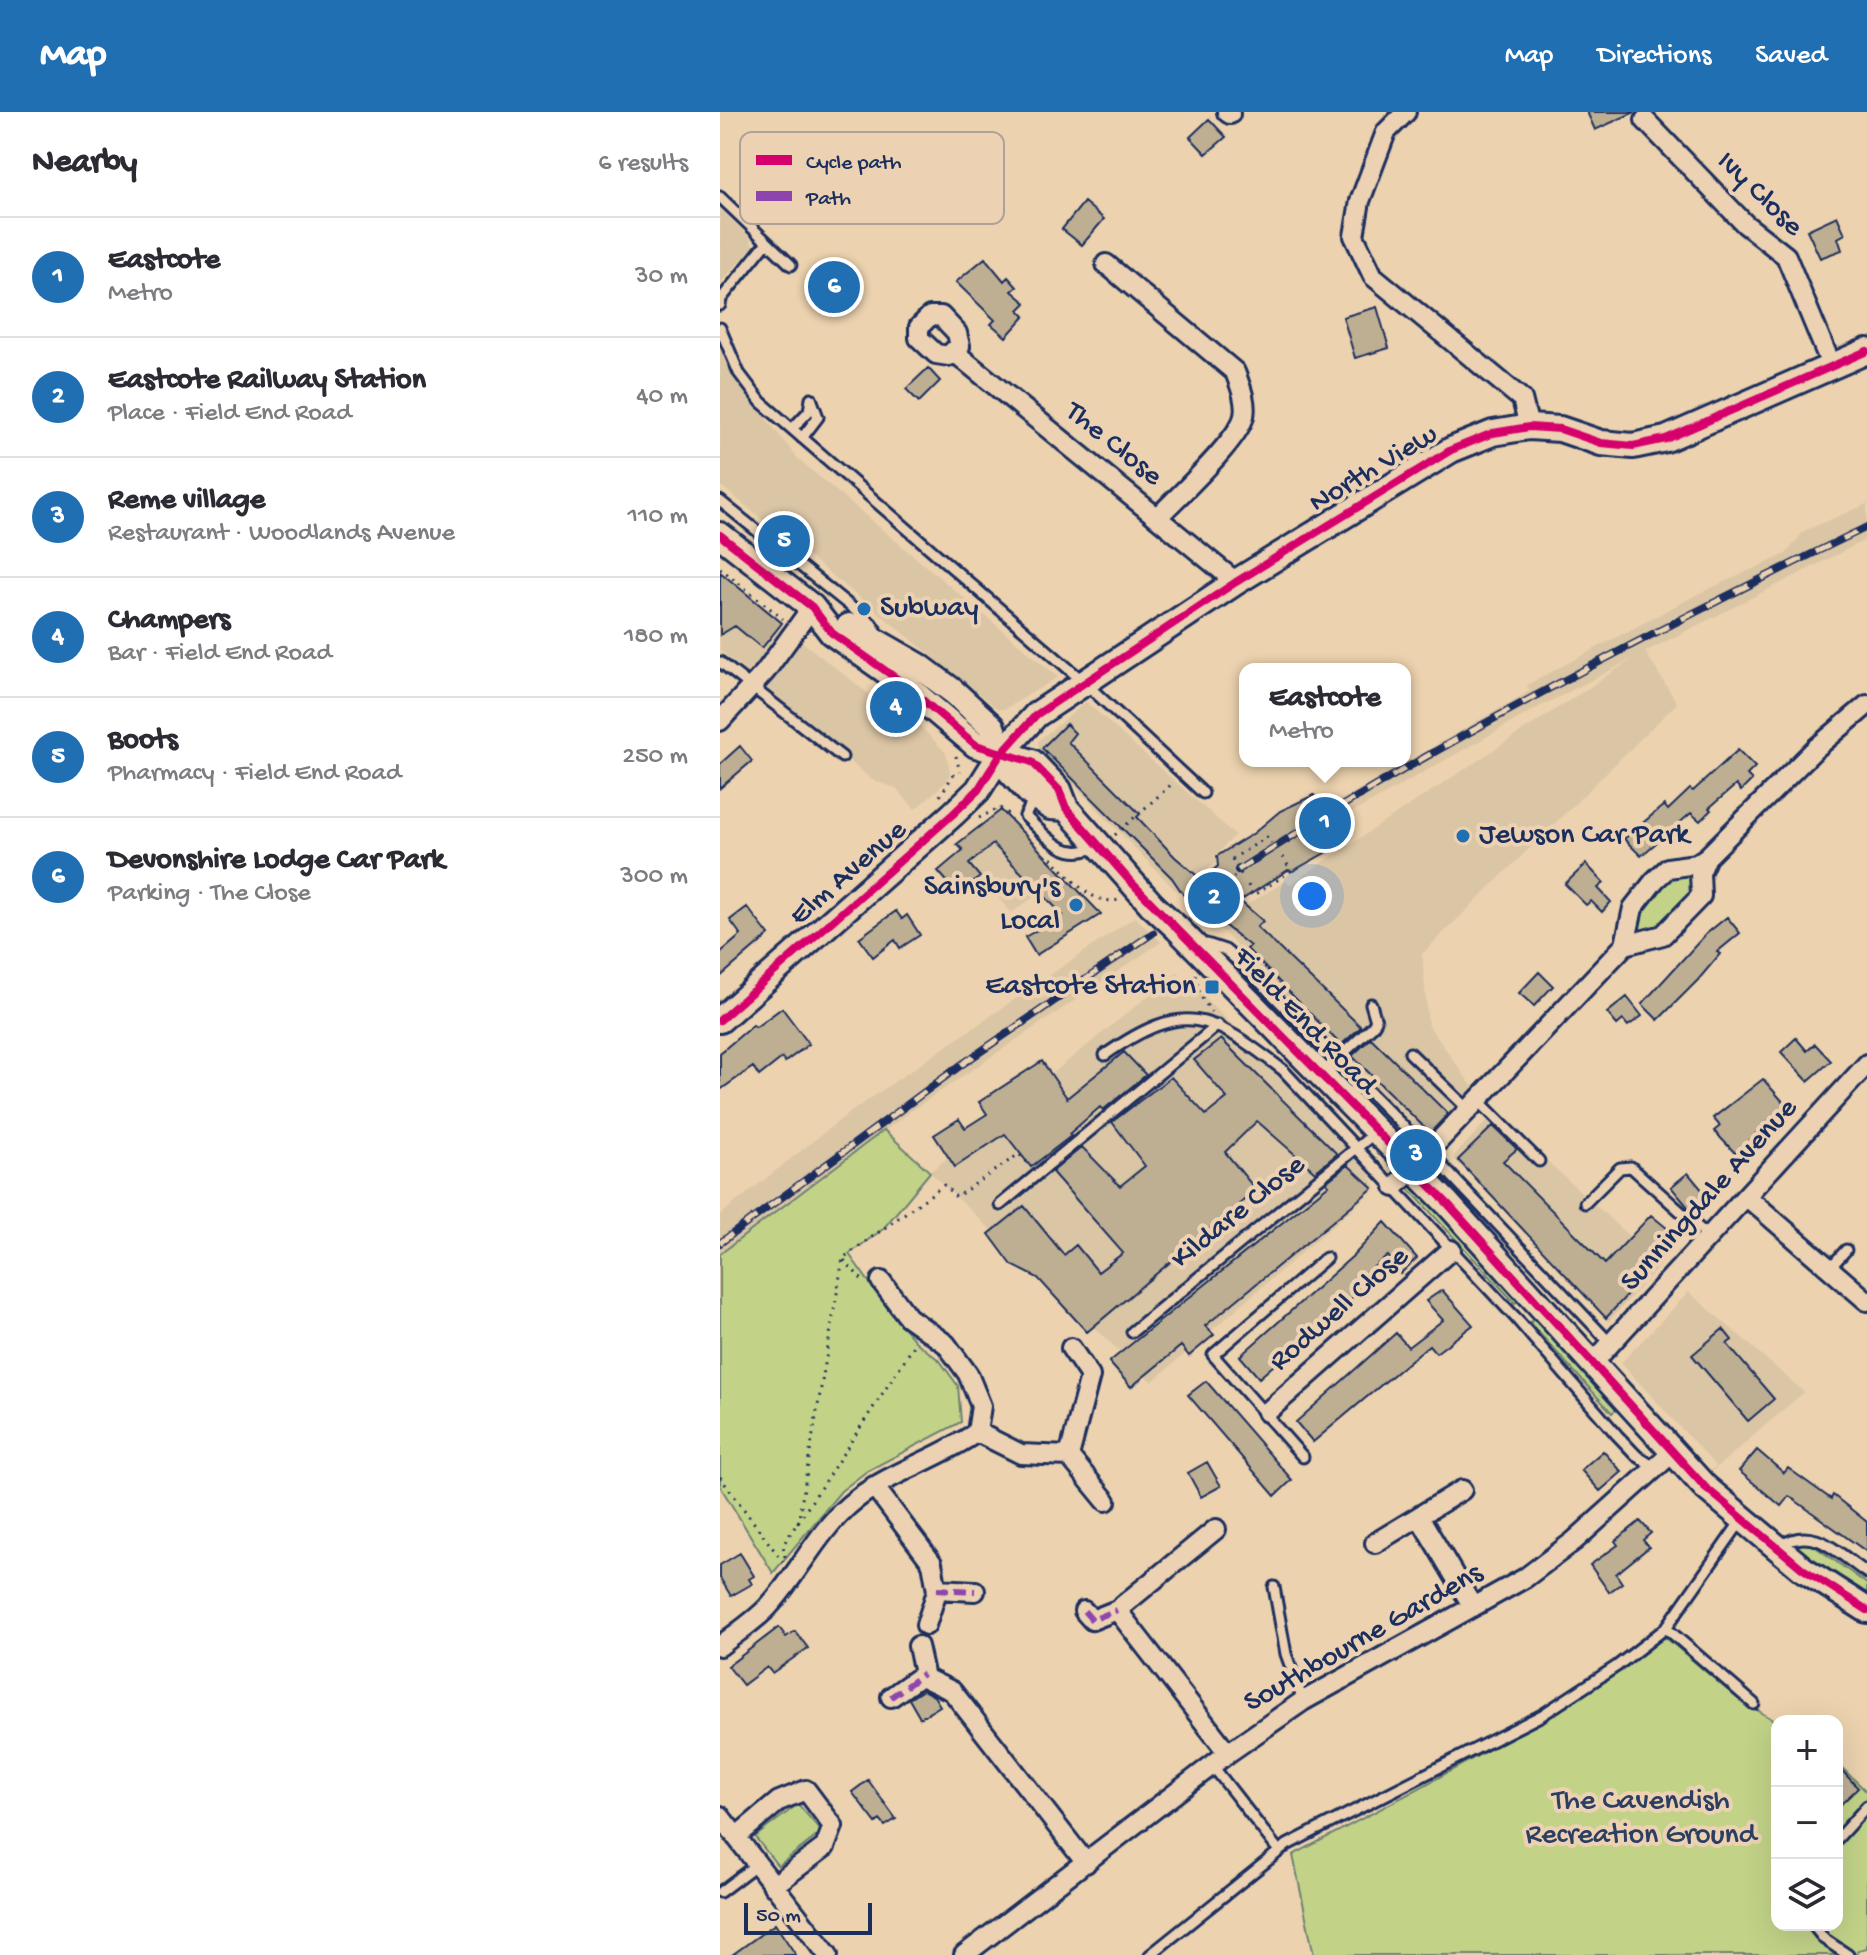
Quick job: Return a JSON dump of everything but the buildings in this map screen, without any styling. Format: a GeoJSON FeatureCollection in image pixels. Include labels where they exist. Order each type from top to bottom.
{"type":"FeatureCollection","features":[{"type":"Feature","properties":{"kind":"street"},"geometry":{"type":"LineString","coordinates":[[1406,112],[1386,132],[1360,201],[1354,236],[1373,276],[1522,399],[1529,427]]}},
{"type":"Feature","properties":{"kind":"street","name":"Ivy Close"},"geometry":{"type":"LineString","coordinates":[[1645,120],[1745,224],[1786,256],[1832,367]]}},
{"type":"Feature","properties":{"kind":"street"},"geometry":{"type":"LineString","coordinates":[[1106,264],[1235,372],[1242,391],[1244,416],[1234,435],[1158,517]]}},
{"type":"Feature","properties":{"kind":"street","name":"The Close"},"geometry":{"type":"LineString","coordinates":[[953,351],[1236,582]]}},
{"type":"Feature","properties":{"kind":"street","name":"North View"},"geometry":{"type":"LineString","coordinates":[[1000,755],[1026,724],[1085,683],[1236,582],[1451,450],[1493,433],[1529,427],[1560,429],[1601,443],[1633,446],[1666,439],[1867,351]]}},
{"type":"Feature","properties":{"kind":"street","name":"Field End Road"},"geometry":{"type":"LineString","coordinates":[[720,535],[787,571],[832,633],[900,681],[976,745],[1000,755],[1032,762],[1059,790],[1066,808],[1107,840],[1141,906],[1181,923],[1196,958],[1329,1072],[1376,1132],[1421,1160],[1525,1309],[1592,1364],[1664,1460],[1741,1521],[1867,1610]]}},
{"type":"Feature","properties":{"kind":"street"},"geometry":{"type":"LineString","coordinates":[[720,721],[817,611]]}},
{"type":"Feature","properties":{"kind":"street","name":"Field End Road"},"geometry":{"type":"LineString","coordinates":[[817,611],[834,617],[929,673],[992,727],[1007,768],[1035,797],[1050,807],[1066,808]]}},
{"type":"Feature","properties":{"kind":"street"},"geometry":{"type":"LineString","coordinates":[[1395,1187],[1625,945],[1633,908],[1655,880],[1668,868],[1696,864],[1707,857],[1815,749],[1867,705]]}},
{"type":"Feature","properties":{"kind":"street","name":"Elm Avenue"},"geometry":{"type":"LineString","coordinates":[[720,1020],[953,814],[978,790],[1000,755]]}},
{"type":"Feature","properties":{"kind":"street"},"geometry":{"type":"LineString","coordinates":[[1625,945],[1663,935],[1692,908],[1701,896],[1700,873],[1707,857]]}},
{"type":"Feature","properties":{"kind":"street","name":"Sunningdale Avenue"},"geometry":{"type":"LineString","coordinates":[[1592,1364],[1867,1064]]}},
{"type":"Feature","properties":{"kind":"street"},"geometry":{"type":"LineString","coordinates":[[1747,1197],[1867,1301]]}},
{"type":"Feature","properties":{"kind":"street","name":"Rodwell Close"},"geometry":{"type":"LineString","coordinates":[[1267,1412],[1451,1250]]}},
{"type":"Feature","properties":{"kind":"street"},"geometry":{"type":"LineString","coordinates":[[720,1646],[767,1608],[830,1524],[874,1486],[905,1468],[956,1447],[977,1432],[981,1406],[968,1374],[946,1344],[908,1317],[876,1285]]}},
{"type":"Feature","properties":{"kind":"street"},"geometry":{"type":"LineString","coordinates":[[1069,1456],[1090,1376],[1071,1348]]}},
{"type":"Feature","properties":{"kind":"street"},"geometry":{"type":"LineString","coordinates":[[977,1432],[1021,1454],[1069,1456],[1106,1501]]}},
{"type":"Feature","properties":{"kind":"street","name":"Southbourne Gardens"},"geometry":{"type":"LineString","coordinates":[[964,1955],[1228,1753],[1303,1701],[1525,1578],[1574,1541],[1664,1460]]}},
{"type":"Feature","properties":{"kind":"street"},"geometry":{"type":"LineString","coordinates":[[874,1486],[932,1563],[937,1589],[926,1625]]}},
{"type":"Feature","properties":{"kind":"street"},"geometry":{"type":"LineString","coordinates":[[1375,1543],[1462,1490]]}},
{"type":"Feature","properties":{"kind":"street"},"geometry":{"type":"LineString","coordinates":[[1420,1518],[1473,1607]]}},
{"type":"Feature","properties":{"kind":"street"},"geometry":{"type":"LineString","coordinates":[[1084,1611],[1092,1620],[1117,1610],[1216,1529]]}},
{"type":"Feature","properties":{"kind":"street"},"geometry":{"type":"LineString","coordinates":[[937,1589],[975,1591]]}},
{"type":"Feature","properties":{"kind":"street"},"geometry":{"type":"LineString","coordinates":[[1117,1610],[1228,1753]]}},
{"type":"Feature","properties":{"kind":"street"},"geometry":{"type":"LineString","coordinates":[[918,1646],[923,1674],[952,1691],[1086,1863]]}},
{"type":"Feature","properties":{"kind":"street"},"geometry":{"type":"LineString","coordinates":[[891,1697],[923,1674]]}},
{"type":"Feature","properties":{"kind":"street"},"geometry":{"type":"LineString","coordinates":[[736,1837],[779,1801],[806,1790],[822,1809],[833,1826],[825,1847],[773,1886]]}},
{"type":"Feature","properties":{"kind":"street"},"geometry":{"type":"LineString","coordinates":[[720,1816],[828,1955]]}},
{"type":"Feature","properties":{"kind":"lane"},"geometry":{"type":"LineString","coordinates":[[720,197],[740,216]]}},
{"type":"Feature","properties":{"kind":"lane"},"geometry":{"type":"LineString","coordinates":[[748,224],[791,265]]}},
{"type":"Feature","properties":{"kind":"lane"},"geometry":{"type":"LineString","coordinates":[[720,305],[721,299],[767,242]]}},
{"type":"Feature","properties":{"kind":"lane"},"geometry":{"type":"LineString","coordinates":[[720,328],[739,373],[761,402],[1085,683],[1203,793]]}},
{"type":"Feature","properties":{"kind":"lane"},"geometry":{"type":"LineString","coordinates":[[792,429],[809,411],[811,398],[818,417],[802,438]]}},
{"type":"Feature","properties":{"kind":"lane"},"geometry":{"type":"LineString","coordinates":[[720,501],[787,571],[871,623],[881,646]]}},
{"type":"Feature","properties":{"kind":"lane"},"geometry":{"type":"LineString","coordinates":[[720,662],[842,757]]}},
{"type":"Feature","properties":{"kind":"lane"},"geometry":{"type":"LineString","coordinates":[[1035,797],[1025,816],[1059,848],[1077,852],[1107,840]]}},
{"type":"Feature","properties":{"kind":"lane"},"geometry":{"type":"LineString","coordinates":[[1196,958],[1207,944],[1225,950],[1329,1072],[1611,1344]]}},
{"type":"Feature","properties":{"kind":"lane"},"geometry":{"type":"LineString","coordinates":[[1309,1098],[1376,1021],[1371,1004]]}},
{"type":"Feature","properties":{"kind":"lane"},"geometry":{"type":"LineString","coordinates":[[1105,1055],[1138,1032],[1165,1021],[1218,1025],[1268,1058],[1358,1148],[1451,1250],[1525,1309],[1637,1456],[1664,1460]]}},
{"type":"Feature","properties":{"kind":"lane"},"geometry":{"type":"LineString","coordinates":[[1000,1205],[1218,1025]]}},
{"type":"Feature","properties":{"kind":"lane"},"geometry":{"type":"LineString","coordinates":[[1268,1058],[1282,1034]]}},
{"type":"Feature","properties":{"kind":"lane"},"geometry":{"type":"LineString","coordinates":[[1410,1053],[1539,1161]]}},
{"type":"Feature","properties":{"kind":"lane","name":"Kildare Close"},"geometry":{"type":"LineString","coordinates":[[1132,1332],[1376,1132]]}},
{"type":"Feature","properties":{"kind":"lane"},"geometry":{"type":"LineString","coordinates":[[1585,1203],[1620,1168],[1631,1167],[1710,1238]]}},
{"type":"Feature","properties":{"kind":"lane"},"geometry":{"type":"LineString","coordinates":[[1829,1269],[1846,1250]]}},
{"type":"Feature","properties":{"kind":"lane"},"geometry":{"type":"LineString","coordinates":[[1303,1457],[1267,1412],[1213,1355],[1326,1258]]}},
{"type":"Feature","properties":{"kind":"lane"},"geometry":{"type":"LineString","coordinates":[[1150,1955],[1279,1851],[1542,1715],[1617,1666],[1666,1628],[1741,1521]]}},
{"type":"Feature","properties":{"kind":"lane"},"geometry":{"type":"LineString","coordinates":[[1777,1547],[1806,1535],[1818,1538],[1867,1573]]}},
{"type":"Feature","properties":{"kind":"lane"},"geometry":{"type":"LineString","coordinates":[[1274,1587],[1286,1654],[1303,1701]]}},
{"type":"Feature","properties":{"kind":"lane"},"geometry":{"type":"LineString","coordinates":[[1666,1628],[1754,1704]]}},
{"type":"Feature","properties":{"kind":"lane"},"geometry":{"type":"LineString","coordinates":[[1212,1765],[1279,1851]]}},
{"type":"Feature","properties":{"kind":"lane"},"geometry":{"type":"LineString","coordinates":[[1843,1832],[1867,1806]]}},
{"type":"Feature","properties":{"kind":"lane"},"geometry":{"type":"LineString","coordinates":[[720,1892],[757,1864]]}},
{"type":"Feature","properties":{"kind":"lane"},"geometry":{"type":"LineString","coordinates":[[1818,1931],[1848,1955]]}},
{"type":"Feature","properties":{"kind":"path"},"geometry":{"type":"LineString","coordinates":[[1107,840],[1181,775]]}},
{"type":"Feature","properties":{"kind":"path"},"geometry":{"type":"LineString","coordinates":[[990,803],[1011,814],[1021,826]]}},
{"type":"Feature","properties":{"kind":"path"},"geometry":{"type":"LineString","coordinates":[[1244,879],[1232,859],[1267,837],[1271,843]]}},
{"type":"Feature","properties":{"kind":"path"},"geometry":{"type":"LineString","coordinates":[[1043,849],[1087,894],[1110,901],[1121,899],[1141,906]]}},
{"type":"Feature","properties":{"kind":"path"},"geometry":{"type":"LineString","coordinates":[[1248,885],[1253,896],[1291,871],[1282,855]]}},
{"type":"Feature","properties":{"kind":"path"},"geometry":{"type":"LineString","coordinates":[[1181,923],[1218,887],[1240,873]]}},
{"type":"Feature","properties":{"kind":"path"},"geometry":{"type":"LineString","coordinates":[[1196,958],[1200,995],[1213,1015],[1207,1022]]}},
{"type":"Feature","properties":{"kind":"path"},"geometry":{"type":"LineString","coordinates":[[798,1523],[843,1258],[944,1185],[956,1197],[1019,1154],[1031,1167]]}},
{"type":"Feature","properties":{"kind":"path"},"geometry":{"type":"LineString","coordinates":[[843,1258],[876,1285]]}},
{"type":"Feature","properties":{"kind":"path"},"geometry":{"type":"LineString","coordinates":[[720,1477],[787,1569],[783,1545],[916,1342]]}},
{"type":"Feature","properties":{"kind":"shaded area"},"geometry":{"type":"Polygon","coordinates":[[[720,209],[750,238],[753,247],[720,283],[720,209]]]}},
{"type":"Feature","properties":{"kind":"shaded area"},"geometry":{"type":"Polygon","coordinates":[[[720,350],[735,380],[799,460],[1058,677],[1005,709],[998,709],[720,485],[720,350]]]}},
{"type":"Feature","properties":{"kind":"shaded area"},"geometry":{"type":"Polygon","coordinates":[[[1867,504],[1867,539],[1645,652],[1677,703],[1422,954],[1428,1025],[1475,1090],[1421,1138],[1216,924],[1286,881],[1290,884],[1634,658],[1537,708],[1325,828],[1238,867],[1332,805],[1398,767],[1411,767],[1411,760],[1530,691],[1527,685],[1696,595],[1786,554],[1804,531],[1867,504]]]}},
{"type":"Feature","properties":{"kind":"shaded area"},"geometry":{"type":"Polygon","coordinates":[[[720,578],[870,695],[885,696],[913,719],[946,753],[950,772],[947,781],[915,809],[896,788],[872,780],[720,650],[720,578]]]}},
{"type":"Feature","properties":{"kind":"shaded area"},"geometry":{"type":"Polygon","coordinates":[[[1086,702],[1235,835],[1214,857],[1217,862],[1178,893],[1039,748],[1038,741],[1086,702]]]}},
{"type":"Feature","properties":{"kind":"shaded area"},"geometry":{"type":"Polygon","coordinates":[[[1002,809],[1066,874],[1011,913],[955,844],[1002,809]]]}},
{"type":"Feature","properties":{"kind":"shaded area"},"geometry":{"type":"Polygon","coordinates":[[[1135,917],[1161,942],[911,1111],[720,1254],[720,1215],[845,1116],[1135,917]]]}},
{"type":"Feature","properties":{"kind":"shaded area"},"geometry":{"type":"Polygon","coordinates":[[[1178,972],[1358,1148],[1376,1188],[1152,1382],[930,1172],[1178,972]]]}},
{"type":"Feature","properties":{"kind":"shaded area"},"geometry":{"type":"Polygon","coordinates":[[[1495,1113],[1660,1265],[1608,1322],[1453,1157],[1495,1113]]]}},
{"type":"Feature","properties":{"kind":"shaded area"},"geometry":{"type":"Polygon","coordinates":[[[1689,1292],[1804,1392],[1681,1498],[1716,1466],[1621,1363],[1689,1292]]]}},
{"type":"Feature","properties":{"kind":"green space"},"geometry":{"type":"Polygon","coordinates":[[[1682,871],[1696,881],[1698,893],[1664,927],[1642,933],[1636,927],[1639,904],[1672,872],[1682,871]]]}},
{"type":"Feature","properties":{"kind":"green space"},"geometry":{"type":"Polygon","coordinates":[[[884,1130],[930,1172],[883,1229],[849,1254],[891,1313],[916,1342],[940,1361],[958,1386],[961,1422],[867,1471],[841,1491],[773,1573],[720,1486],[720,1254],[884,1130]]]}},
{"type":"Feature","properties":{"kind":"green space"},"geometry":{"type":"Polygon","coordinates":[[[1413,1186],[1521,1299],[1515,1303],[1408,1188],[1413,1186]]]}},
{"type":"Feature","properties":{"kind":"green space"},"geometry":{"type":"Polygon","coordinates":[[[1537,1316],[1621,1405],[1612,1413],[1530,1323],[1537,1316]]]}},
{"type":"Feature","properties":{"kind":"green space"},"geometry":{"type":"Polygon","coordinates":[[[1806,1540],[1867,1584],[1867,1599],[1794,1549],[1806,1540]]]}},
{"type":"Feature","properties":{"kind":"green space","name":"The Cavendish Recreation Ground"},"geometry":{"type":"Polygon","coordinates":[[[1665,1637],[1737,1698],[1771,1718],[1771,1931],[1843,1931],[1843,1769],[1867,1792],[1867,1948],[1858,1950],[1856,1955],[1314,1955],[1293,1855],[1530,1726],[1665,1637]]]}},
{"type":"Feature","properties":{"kind":"green space"},"geometry":{"type":"Polygon","coordinates":[[[798,1804],[822,1832],[778,1866],[755,1837],[798,1804]]]}},
{"type":"Feature","properties":{"kind":"railway"},"geometry":{"type":"LineString","coordinates":[[1411,765],[1547,690],[1867,527]]}},
{"type":"Feature","properties":{"kind":"railway"},"geometry":{"type":"LineString","coordinates":[[1238,870],[1408,767]]}},
{"type":"Feature","properties":{"kind":"railway"},"geometry":{"type":"LineString","coordinates":[[720,1243],[961,1065],[1153,933]]}},
{"type":"Feature","properties":{"kind":"marked path"},"geometry":{"type":"LineString","coordinates":[[937,1589],[975,1591]]}},
{"type":"Feature","properties":{"kind":"marked path"},"geometry":{"type":"LineString","coordinates":[[1084,1611],[1092,1620],[1117,1610]]}},
{"type":"Feature","properties":{"kind":"marked path"},"geometry":{"type":"LineString","coordinates":[[891,1697],[923,1674]]}},
{"type":"Feature","properties":{"kind":"cycle path"},"geometry":{"type":"LineString","coordinates":[[720,1020],[978,790],[1000,755],[1036,715],[1236,582],[1451,450],[1493,433],[1529,427],[1560,429],[1601,443],[1633,446],[1666,439],[1867,351]]}},
{"type":"Feature","properties":{"kind":"cycle path"},"geometry":{"type":"LineString","coordinates":[[720,535],[812,607],[832,633],[900,681],[976,745],[1032,762],[1059,790],[1066,808],[1129,880],[1448,1204],[1705,1487],[1803,1569],[1867,1610]]}},
{"type":"Feature","properties":{"kind":"place","name":"Devonshire Lodge Car Park"},"geometry":{"type":"Point","coordinates":[834,287]}},
{"type":"Feature","properties":{"kind":"place","name":"Boots"},"geometry":{"type":"Point","coordinates":[784,541]}},
{"type":"Feature","properties":{"kind":"place","name":"Subway"},"geometry":{"type":"Point","coordinates":[864,609]}},
{"type":"Feature","properties":{"kind":"place","name":"Champers"},"geometry":{"type":"Point","coordinates":[896,707]}},
{"type":"Feature","properties":{"kind":"place","name":"Eastcote"},"geometry":{"type":"Point","coordinates":[1325,823]}},
{"type":"Feature","properties":{"kind":"place","name":"Jewson Car Park"},"geometry":{"type":"Point","coordinates":[1463,836]}},
{"type":"Feature","properties":{"kind":"place","name":"Eastcote Railway Station"},"geometry":{"type":"Point","coordinates":[1214,898]}},
{"type":"Feature","properties":{"kind":"place","name":"Sainsbury's Local"},"geometry":{"type":"Point","coordinates":[1076,905]}},
{"type":"Feature","properties":{"kind":"place","name":"Eastcote Station"},"geometry":{"type":"Point","coordinates":[1212,987]}},
{"type":"Feature","properties":{"kind":"place","name":"Reme village"},"geometry":{"type":"Point","coordinates":[1416,1155]}}]}
